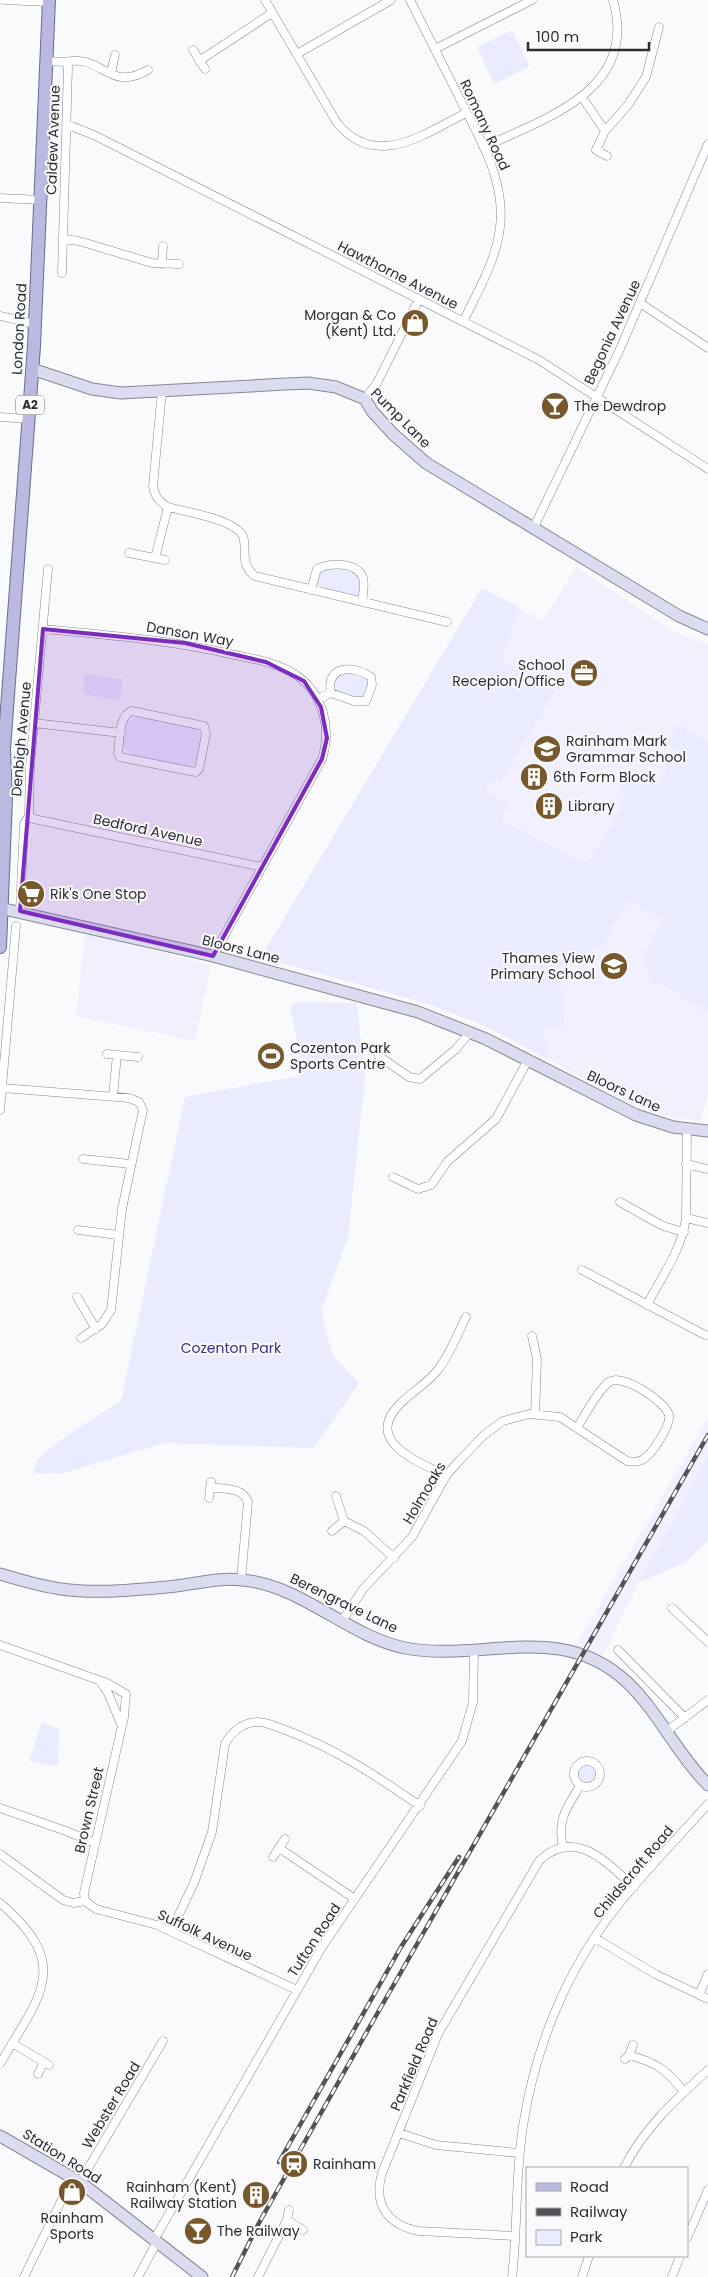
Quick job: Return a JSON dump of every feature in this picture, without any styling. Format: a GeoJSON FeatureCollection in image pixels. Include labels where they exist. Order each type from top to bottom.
{"type":"FeatureCollection","features":[{"type":"Feature","properties":{"kind":"main road","name":"London Road"},"geometry":{"type":"LineString","coordinates":[[0,771],[4,749],[29,419],[42,200],[49,1]]}},
{"type":"Feature","properties":{"kind":"main road","name":"London Road"},"geometry":{"type":"LineString","coordinates":[[0,947],[6,798],[4,749]]}},
{"type":"Feature","properties":{"kind":"street"},"geometry":{"type":"LineString","coordinates":[[3,0],[49,1]]}},
{"type":"Feature","properties":{"kind":"street"},"geometry":{"type":"LineString","coordinates":[[265,0],[337,123],[346,134],[368,146],[391,147],[410,141],[466,113]]}},
{"type":"Feature","properties":{"kind":"street"},"geometry":{"type":"LineString","coordinates":[[297,54],[391,0]]}},
{"type":"Feature","properties":{"kind":"street","name":"Romany Road"},"geometry":{"type":"LineString","coordinates":[[410,0],[484,147],[497,182],[501,205],[500,228],[493,257],[463,322]]}},
{"type":"Feature","properties":{"kind":"street"},"geometry":{"type":"LineString","coordinates":[[435,49],[532,0]]}},
{"type":"Feature","properties":{"kind":"street"},"geometry":{"type":"LineString","coordinates":[[484,147],[570,107],[599,81],[611,61],[616,40],[617,20],[613,0]]}},
{"type":"Feature","properties":{"kind":"street"},"geometry":{"type":"LineString","coordinates":[[199,60],[272,13]]}},
{"type":"Feature","properties":{"kind":"street"},"geometry":{"type":"LineString","coordinates":[[607,156],[596,150],[605,131],[628,105],[646,76],[659,27]]}},
{"type":"Feature","properties":{"kind":"street"},"geometry":{"type":"LineString","coordinates":[[192,50],[205,69]]}},
{"type":"Feature","properties":{"kind":"street"},"geometry":{"type":"LineString","coordinates":[[111,73],[115,55]]}},
{"type":"Feature","properties":{"kind":"street"},"geometry":{"type":"LineString","coordinates":[[46,61],[82,61],[123,80],[148,70]]}},
{"type":"Feature","properties":{"kind":"street","name":"Caldew Avenue"},"geometry":{"type":"LineString","coordinates":[[62,273],[68,67],[66,62]]}},
{"type":"Feature","properties":{"kind":"street"},"geometry":{"type":"LineString","coordinates":[[582,97],[605,131]]}},
{"type":"Feature","properties":{"kind":"street","name":"Hawthorne Avenue"},"geometry":{"type":"LineString","coordinates":[[66,124],[96,136],[540,360],[708,469]]}},
{"type":"Feature","properties":{"kind":"street","name":"Begonia Avenue"},"geometry":{"type":"LineString","coordinates":[[533,529],[640,303],[708,144]]}},
{"type":"Feature","properties":{"kind":"street"},"geometry":{"type":"LineString","coordinates":[[0,198],[42,200]]}},
{"type":"Feature","properties":{"kind":"street"},"geometry":{"type":"LineString","coordinates":[[63,239],[79,241],[149,262],[179,264]]}},
{"type":"Feature","properties":{"kind":"street"},"geometry":{"type":"LineString","coordinates":[[162,264],[163,246]]}},
{"type":"Feature","properties":{"kind":"street"},"geometry":{"type":"LineString","coordinates":[[365,399],[377,383],[419,299]]}},
{"type":"Feature","properties":{"kind":"street"},"geometry":{"type":"LineString","coordinates":[[640,303],[708,348]]}},
{"type":"Feature","properties":{"kind":"street"},"geometry":{"type":"LineString","coordinates":[[0,316],[35,324]]}},
{"type":"Feature","properties":{"kind":"street","name":"Pump Lane"},"geometry":{"type":"LineString","coordinates":[[32,369],[92,389],[121,392],[308,383],[336,387],[365,399],[376,416],[419,458],[679,616],[708,629]]}},
{"type":"Feature","properties":{"kind":"street"},"geometry":{"type":"LineString","coordinates":[[162,391],[153,486],[156,497],[168,507],[234,525],[244,538],[245,566],[254,576],[447,622]]}},
{"type":"Feature","properties":{"kind":"street"},"geometry":{"type":"LineString","coordinates":[[0,417],[29,419]]}},
{"type":"Feature","properties":{"kind":"street"},"geometry":{"type":"LineString","coordinates":[[155,558],[168,507]]}},
{"type":"Feature","properties":{"kind":"street"},"geometry":{"type":"LineString","coordinates":[[129,553],[165,560]]}},
{"type":"Feature","properties":{"kind":"street"},"geometry":{"type":"LineString","coordinates":[[311,590],[317,569],[328,564],[340,564],[357,570],[362,577],[364,587],[362,602]]}},
{"type":"Feature","properties":{"kind":"street","name":"Denbigh Avenue"},"geometry":{"type":"LineString","coordinates":[[20,911],[24,824],[29,816],[28,794],[48,569]]}},
{"type":"Feature","properties":{"kind":"street","name":"Danson Way"},"geometry":{"type":"LineString","coordinates":[[43,629],[186,643],[266,662],[296,675],[312,689],[318,699],[326,728],[326,748],[322,759],[213,956]]}},
{"type":"Feature","properties":{"kind":"street"},"geometry":{"type":"LineString","coordinates":[[318,699],[332,693],[354,701],[366,701],[372,685],[371,677],[344,669],[338,670],[334,673],[332,693]]}},
{"type":"Feature","properties":{"kind":"street"},"geometry":{"type":"LineString","coordinates":[[132,711],[204,726],[206,734],[199,769],[196,772],[120,757],[118,753],[121,733],[125,716],[132,711]]}},
{"type":"Feature","properties":{"kind":"street"},"geometry":{"type":"LineString","coordinates":[[34,724],[121,733]]}},
{"type":"Feature","properties":{"kind":"street","name":"Bedford Avenue"},"geometry":{"type":"LineString","coordinates":[[29,816],[262,867]]}},
{"type":"Feature","properties":{"kind":"street","name":"Bloors Lane"},"geometry":{"type":"LineString","coordinates":[[1,909],[20,911],[213,956],[418,1012],[470,1032],[636,1116],[666,1125],[708,1131]]}},
{"type":"Feature","properties":{"kind":"street"},"geometry":{"type":"LineString","coordinates":[[0,1110],[16,926]]}},
{"type":"Feature","properties":{"kind":"street"},"geometry":{"type":"LineString","coordinates":[[379,1056],[409,1077],[420,1079],[456,1049],[470,1032]]}},
{"type":"Feature","properties":{"kind":"street"},"geometry":{"type":"LineString","coordinates":[[107,1054],[138,1057]]}},
{"type":"Feature","properties":{"kind":"street"},"geometry":{"type":"LineString","coordinates":[[113,1096],[117,1054]]}},
{"type":"Feature","properties":{"kind":"street"},"geometry":{"type":"LineString","coordinates":[[393,1177],[418,1189],[431,1185],[448,1161],[496,1119],[528,1060]]}},
{"type":"Feature","properties":{"kind":"street"},"geometry":{"type":"LineString","coordinates":[[2,1088],[113,1096],[134,1100],[141,1105],[143,1110],[130,1164],[118,1235],[112,1304],[106,1319],[96,1329],[82,1338]]}},
{"type":"Feature","properties":{"kind":"street"},"geometry":{"type":"LineString","coordinates":[[648,1305],[678,1250],[684,1232],[686,1218],[687,1129]]}},
{"type":"Feature","properties":{"kind":"street"},"geometry":{"type":"LineString","coordinates":[[83,1159],[130,1164]]}},
{"type":"Feature","properties":{"kind":"street"},"geometry":{"type":"LineString","coordinates":[[686,1164],[708,1169]]}},
{"type":"Feature","properties":{"kind":"street"},"geometry":{"type":"LineString","coordinates":[[620,1202],[663,1226],[684,1232]]}},
{"type":"Feature","properties":{"kind":"street"},"geometry":{"type":"LineString","coordinates":[[686,1218],[708,1223]]}},
{"type":"Feature","properties":{"kind":"street"},"geometry":{"type":"LineString","coordinates":[[78,1230],[118,1235]]}},
{"type":"Feature","properties":{"kind":"street"},"geometry":{"type":"LineString","coordinates":[[582,1270],[705,1336]]}},
{"type":"Feature","properties":{"kind":"street"},"geometry":{"type":"LineString","coordinates":[[77,1297],[96,1329]]}},
{"type":"Feature","properties":{"kind":"street"},"geometry":{"type":"LineString","coordinates":[[446,1476],[398,1450],[390,1439],[388,1427],[391,1416],[400,1404],[438,1369],[466,1317]]}},
{"type":"Feature","properties":{"kind":"street"},"geometry":{"type":"LineString","coordinates":[[532,1336],[537,1359],[535,1414]]}},
{"type":"Feature","properties":{"kind":"street","name":"Holmoaks"},"geometry":{"type":"LineString","coordinates":[[342,1621],[363,1589],[394,1558],[421,1523],[446,1476],[470,1448],[497,1425],[518,1416],[535,1414],[560,1417],[578,1426],[627,1461],[638,1461],[649,1454],[667,1428],[669,1418],[662,1404],[628,1381],[616,1380],[606,1384],[578,1426]]}},
{"type":"Feature","properties":{"kind":"street"},"geometry":{"type":"LineString","coordinates":[[209,1498],[211,1484],[238,1491],[246,1496],[248,1502],[241,1580]]}},
{"type":"Feature","properties":{"kind":"street"},"geometry":{"type":"LineString","coordinates":[[336,1496],[344,1520],[364,1531],[394,1558]]}},
{"type":"Feature","properties":{"kind":"street"},"geometry":{"type":"LineString","coordinates":[[332,1531],[344,1520]]}},
{"type":"Feature","properties":{"kind":"street","name":"Berengrave Lane"},"geometry":{"type":"LineString","coordinates":[[0,1574],[43,1586],[85,1591],[169,1587],[222,1580],[241,1580],[275,1587],[342,1621],[404,1648],[474,1651],[534,1646],[565,1649],[593,1660],[626,1681],[648,1704],[708,1785]]}},
{"type":"Feature","properties":{"kind":"street"},"geometry":{"type":"LineString","coordinates":[[672,1608],[708,1642]]}},
{"type":"Feature","properties":{"kind":"street"},"geometry":{"type":"LineString","coordinates":[[0,1644],[100,1681],[108,1693],[121,1724]]}},
{"type":"Feature","properties":{"kind":"street"},"geometry":{"type":"LineString","coordinates":[[618,1650],[685,1718]]}},
{"type":"Feature","properties":{"kind":"street","name":"Tufton Road"},"geometry":{"type":"LineString","coordinates":[[138,2277],[156,2241],[297,1990],[456,1752],[468,1727],[473,1702],[474,1651]]}},
{"type":"Feature","properties":{"kind":"street","name":"Brown Street"},"geometry":{"type":"LineString","coordinates":[[85,1901],[84,1893],[121,1724],[125,1714],[126,1692],[100,1681]]}},
{"type":"Feature","properties":{"kind":"street"},"geometry":{"type":"LineString","coordinates":[[668,1731],[708,1700]]}},
{"type":"Feature","properties":{"kind":"street"},"geometry":{"type":"LineString","coordinates":[[171,1931],[194,1883],[212,1832],[225,1744],[232,1733],[244,1725],[263,1722],[321,1745],[374,1774],[420,1806]]}},
{"type":"Feature","properties":{"kind":"street"},"geometry":{"type":"LineString","coordinates":[[580,1786],[561,1820],[560,1832],[563,1848],[580,1848],[591,1851],[634,1886]]}},
{"type":"Feature","properties":{"kind":"street","name":"Childscroft Road"},"geometry":{"type":"LineString","coordinates":[[512,2277],[519,2153],[531,2084],[543,2042],[565,1992],[595,1938],[634,1886],[708,1804]]}},
{"type":"Feature","properties":{"kind":"street"},"geometry":{"type":"LineString","coordinates":[[0,1808],[95,1843]]}},
{"type":"Feature","properties":{"kind":"street"},"geometry":{"type":"LineString","coordinates":[[273,1857],[285,1838]]}},
{"type":"Feature","properties":{"kind":"street"},"geometry":{"type":"LineString","coordinates":[[279,1848],[356,1899]]}},
{"type":"Feature","properties":{"kind":"street","name":"Parkfield Road"},"geometry":{"type":"LineString","coordinates":[[515,2236],[418,2231],[395,2223],[380,2201],[378,2188],[438,2034],[539,1861],[547,1854],[563,1848]]}},
{"type":"Feature","properties":{"kind":"street","name":"Suffolk Avenue"},"geometry":{"type":"LineString","coordinates":[[0,1854],[63,1900],[73,1903],[85,1901],[96,1909],[135,1918],[171,1931],[297,1990]]}},
{"type":"Feature","properties":{"kind":"street"},"geometry":{"type":"LineString","coordinates":[[0,1903],[34,1940],[40,1950],[44,1969],[42,1990],[0,2064]]}},
{"type":"Feature","properties":{"kind":"street"},"geometry":{"type":"LineString","coordinates":[[595,1938],[650,1972],[708,1999]]}},
{"type":"Feature","properties":{"kind":"street"},"geometry":{"type":"LineString","coordinates":[[699,1995],[708,1974]]}},
{"type":"Feature","properties":{"kind":"street","name":"Webster Road"},"geometry":{"type":"LineString","coordinates":[[24,2277],[76,2180],[163,2041]]}},
{"type":"Feature","properties":{"kind":"street"},"geometry":{"type":"LineString","coordinates":[[12,2044],[46,2063],[38,2074]]}},
{"type":"Feature","properties":{"kind":"street"},"geometry":{"type":"LineString","coordinates":[[633,2045],[627,2057],[661,2067],[684,2092]]}},
{"type":"Feature","properties":{"kind":"street"},"geometry":{"type":"LineString","coordinates":[[625,2167],[634,2149],[657,2118],[708,2070]]}},
{"type":"Feature","properties":{"kind":"street"},"geometry":{"type":"LineString","coordinates":[[399,2133],[433,2144],[519,2153]]}},
{"type":"Feature","properties":{"kind":"street","name":"Station Road"},"geometry":{"type":"LineString","coordinates":[[0,2136],[76,2180],[202,2277]]}},
{"type":"Feature","properties":{"kind":"street"},"geometry":{"type":"LineString","coordinates":[[688,2236],[708,2190]]}},
{"type":"Feature","properties":{"kind":"street"},"geometry":{"type":"LineString","coordinates":[[258,2277],[287,2220],[289,2210]]}},
{"type":"Feature","properties":{"kind":"street"},"geometry":{"type":"LineString","coordinates":[[287,2220],[303,2230]]}},
{"type":"Feature","properties":{"kind":"street"},"geometry":{"type":"LineString","coordinates":[[582,2277],[589,2257]]}},
{"type":"Feature","properties":{"kind":"street"},"geometry":{"type":"LineString","coordinates":[[672,2277],[680,2257]]}},
{"type":"Feature","properties":{"kind":"highlighted area"},"geometry":{"type":"Polygon","coordinates":[[[43,629],[185,643],[266,662],[304,681],[321,707],[327,738],[322,759],[213,956],[20,911],[43,629]]]}},
{"type":"Feature","properties":{"kind":"shaded area","name":"Rainham Mark Grammar School"},"geometry":{"type":"Polygon","coordinates":[[[576,567],[671,630],[708,645],[708,1096],[700,1121],[665,1116],[638,1107],[483,1025],[428,1004],[261,957],[482,588],[543,621],[576,567]]]}},
{"type":"Feature","properties":{"kind":"shaded area"},"geometry":{"type":"Polygon","coordinates":[[[85,933],[211,965],[195,1041],[76,1016],[85,933]]]}},
{"type":"Feature","properties":{"kind":"shaded area"},"geometry":{"type":"Polygon","coordinates":[[[708,1417],[708,1456],[639,1582],[603,1656],[576,1645],[708,1417]]]}},
{"type":"Feature","properties":{"kind":"green space"},"geometry":{"type":"Polygon","coordinates":[[[512,30],[530,66],[494,84],[477,47],[512,30]]]}},
{"type":"Feature","properties":{"kind":"green space"},"geometry":{"type":"Polygon","coordinates":[[[340,564],[362,577],[362,602],[311,590],[317,569],[340,564]]]}},
{"type":"Feature","properties":{"kind":"green space","name":"Rainham Mark Grammar School"},"geometry":{"type":"Polygon","coordinates":[[[482,588],[519,607],[501,659],[555,691],[501,782],[492,777],[485,790],[509,805],[501,819],[583,864],[595,855],[626,798],[619,793],[633,769],[648,778],[651,774],[660,779],[671,760],[685,768],[690,758],[666,744],[680,723],[687,731],[708,743],[708,1013],[664,986],[650,982],[644,954],[663,919],[629,899],[601,947],[592,948],[592,957],[589,962],[559,966],[564,1026],[543,1027],[548,1059],[483,1025],[428,1004],[261,957],[482,588]]]}},
{"type":"Feature","properties":{"kind":"green space"},"geometry":{"type":"Polygon","coordinates":[[[341,672],[368,678],[368,695],[362,700],[334,691],[337,674],[341,672]]]}},
{"type":"Feature","properties":{"kind":"green space"},"geometry":{"type":"Polygon","coordinates":[[[84,674],[122,679],[121,694],[117,700],[84,694],[84,674]]]}},
{"type":"Feature","properties":{"kind":"green space"},"geometry":{"type":"Polygon","coordinates":[[[140,715],[194,727],[202,735],[197,762],[189,767],[132,756],[122,744],[127,722],[140,715]]]}},
{"type":"Feature","properties":{"kind":"green space","name":"Cozenton Park"},"geometry":{"type":"Polygon","coordinates":[[[295,1002],[357,1003],[365,1078],[348,1237],[321,1311],[332,1354],[359,1383],[314,1448],[164,1443],[64,1473],[34,1474],[36,1463],[49,1449],[121,1401],[185,1097],[303,1075],[290,1006],[295,1002]]]}},
{"type":"Feature","properties":{"kind":"green space"},"geometry":{"type":"Polygon","coordinates":[[[708,1456],[708,1541],[685,1563],[639,1582],[708,1456]]]}},
{"type":"Feature","properties":{"kind":"green space"},"geometry":{"type":"Polygon","coordinates":[[[42,1722],[59,1729],[58,1766],[29,1761],[42,1722]]]}},
{"type":"Feature","properties":{"kind":"green space"},"geometry":{"type":"Polygon","coordinates":[[[587,1763],[595,1766],[598,1774],[595,1782],[587,1785],[579,1782],[576,1774],[579,1766],[587,1763]]]}},
{"type":"Feature","properties":{"kind":"railway"},"geometry":{"type":"LineString","coordinates":[[232,2277],[260,2221],[369,2028],[708,1435]]}},
{"type":"Feature","properties":{"kind":"railway"},"geometry":{"type":"LineString","coordinates":[[279,2162],[401,1947],[459,1857]]}},
{"type":"Feature","properties":{"kind":"place","name":"Morgan & Co (Kent) Ltd."},"geometry":{"type":"Point","coordinates":[415,323]}},
{"type":"Feature","properties":{"kind":"place","name":"The Dewdrop"},"geometry":{"type":"Point","coordinates":[555,406]}},
{"type":"Feature","properties":{"kind":"place","name":"School Recepion/Office"},"geometry":{"type":"Point","coordinates":[584,673]}},
{"type":"Feature","properties":{"kind":"place","name":"Rainham Mark Grammar School"},"geometry":{"type":"Point","coordinates":[547,749]}},
{"type":"Feature","properties":{"kind":"place","name":"6th Form Block"},"geometry":{"type":"Point","coordinates":[534,777]}},
{"type":"Feature","properties":{"kind":"place","name":"Library"},"geometry":{"type":"Point","coordinates":[549,806]}},
{"type":"Feature","properties":{"kind":"place","name":"Rik's One Stop"},"geometry":{"type":"Point","coordinates":[31,894]}},
{"type":"Feature","properties":{"kind":"place","name":"Thames View Primary School"},"geometry":{"type":"Point","coordinates":[614,966]}},
{"type":"Feature","properties":{"kind":"place","name":"Cozenton Park Sports Centre"},"geometry":{"type":"Point","coordinates":[271,1056]}},
{"type":"Feature","properties":{"kind":"place","name":"Rainham"},"geometry":{"type":"Point","coordinates":[294,2164]}},
{"type":"Feature","properties":{"kind":"place","name":"Rainham Sports"},"geometry":{"type":"Point","coordinates":[72,2192]}},
{"type":"Feature","properties":{"kind":"place","name":"Rainham (Kent) Railway Station"},"geometry":{"type":"Point","coordinates":[256,2195]}},
{"type":"Feature","properties":{"kind":"place","name":"The Railway"},"geometry":{"type":"Point","coordinates":[198,2231]}}]}
